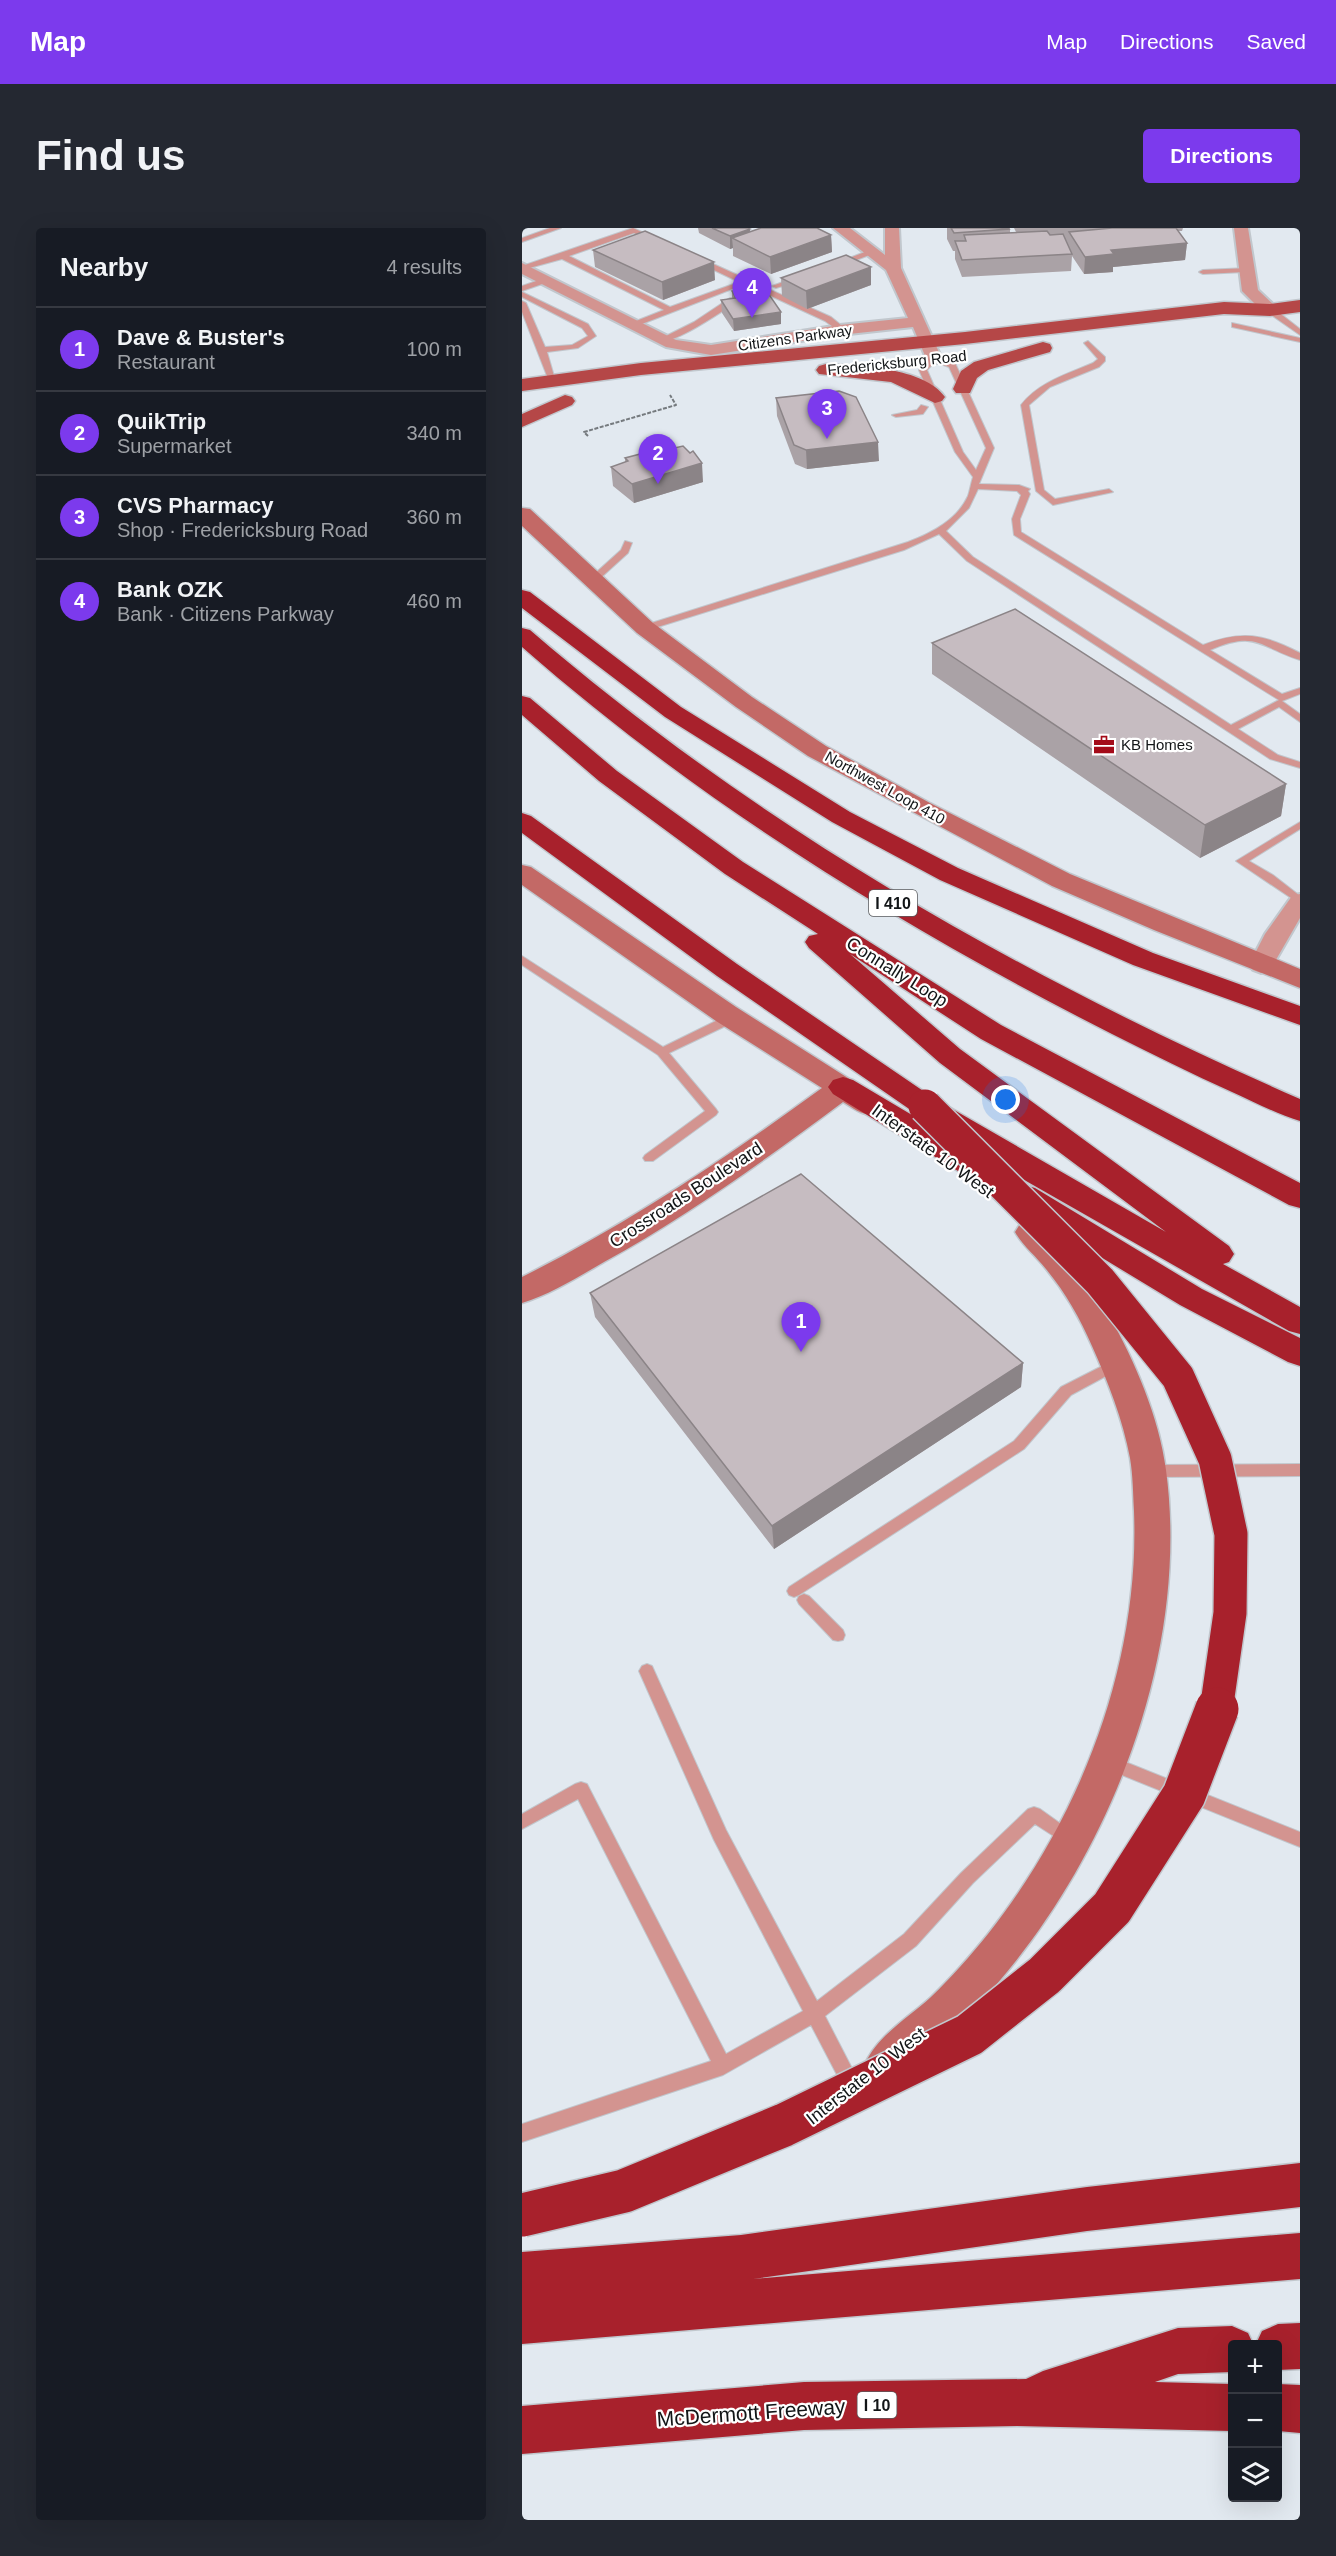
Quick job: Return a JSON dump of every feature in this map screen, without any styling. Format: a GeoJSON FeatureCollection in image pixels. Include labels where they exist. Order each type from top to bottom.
{"type":"FeatureCollection","features":[{"type":"Feature","properties":{"kind":"highway"},"geometry":{"type":"LineString","coordinates":[[522,597],[673,712],[841,817],[949,874],[1143,959],[1300,1016]]}},
{"type":"Feature","properties":{"kind":"highway","name":"I 410"},"geometry":{"type":"LineString","coordinates":[[522,635],[555,665],[701,780],[834,869],[948,935],[1097,1016],[1212,1073],[1300,1111]]}},
{"type":"Feature","properties":{"kind":"highway","name":"Connally Loop"},"geometry":{"type":"LineString","coordinates":[[522,703],[608,776],[734,868],[992,1032],[1300,1197]]}},
{"type":"Feature","properties":{"kind":"highway"},"geometry":{"type":"LineString","coordinates":[[525,823],[727,970],[925,1106],[1025,1166],[1300,1322]]}},
{"type":"Feature","properties":{"kind":"highway"},"geometry":{"type":"LineString","coordinates":[[734,868],[951,1056],[1193,1237],[1300,1311]]}},
{"type":"Feature","properties":{"kind":"highway"},"geometry":{"type":"LineString","coordinates":[[843,1087],[1191,1297],[1300,1353]]}},
{"type":"Feature","properties":{"kind":"highway"},"geometry":{"type":"LineString","coordinates":[[522,2215],[624,2191],[784,2125],[969,2035],[1045,1975],[1112,1908],[1184,1794],[1219,1703],[1230,1612],[1231,1534],[1215,1459],[1178,1377],[1100,1281],[925,1106]]}},
{"type":"Feature","properties":{"kind":"highway"},"geometry":{"type":"LineString","coordinates":[[522,2275],[741,2258],[1087,2209],[1300,2185]]}},
{"type":"Feature","properties":{"kind":"highway"},"geometry":{"type":"LineString","coordinates":[[522,2321],[1097,2275],[1300,2256]]}},
{"type":"Feature","properties":{"kind":"highway"},"geometry":{"type":"LineString","coordinates":[[1282,2347],[1300,2346]]}},
{"type":"Feature","properties":{"kind":"highway"},"geometry":{"type":"LineString","coordinates":[[1017,2402],[1178,2352],[1228,2349]]}},
{"type":"Feature","properties":{"kind":"highway","name":"McDermott Freeway"},"geometry":{"type":"LineString","coordinates":[[522,2430],[804,2406],[1017,2402],[1228,2407]]}},
{"type":"Feature","properties":{"kind":"highway"},"geometry":{"type":"LineString","coordinates":[[1282,2408],[1300,2409]]}},
{"type":"Feature","properties":{"kind":"main road","name":"Fredericksburg Road"},"geometry":{"type":"LineString","coordinates":[[522,385],[668,366],[1118,322],[1224,308],[1270,310],[1300,306]]}},
{"type":"Feature","properties":{"kind":"main road","name":"Fredericksburg Road"},"geometry":{"type":"LineString","coordinates":[[1182,331],[1235,325],[1270,310]]}},
{"type":"Feature","properties":{"kind":"main road","name":"Fredericksburg Road"},"geometry":{"type":"LineString","coordinates":[[695,383],[1109,340]]}},
{"type":"Feature","properties":{"kind":"main road"},"geometry":{"type":"LineString","coordinates":[[963,389],[968,375],[981,366],[1043,348]]}},
{"type":"Feature","properties":{"kind":"main road"},"geometry":{"type":"LineString","coordinates":[[826,370],[896,376],[921,386],[926,405]]}},
{"type":"Feature","properties":{"kind":"main road"},"geometry":{"type":"LineString","coordinates":[[522,407],[587,398]]}},
{"type":"Feature","properties":{"kind":"main road"},"geometry":{"type":"LineString","coordinates":[[522,421],[565,401]]}},
{"type":"Feature","properties":{"kind":"main road","name":"Northwest Loop 410"},"geometry":{"type":"LineString","coordinates":[[522,514],[645,628],[744,702],[817,751],[1061,880],[1261,965],[1300,979]]}},
{"type":"Feature","properties":{"kind":"main road"},"geometry":{"type":"LineString","coordinates":[[522,873],[732,1018],[843,1087]]}},
{"type":"Feature","properties":{"kind":"main road","name":"Crossroads Boulevard"},"geometry":{"type":"LineString","coordinates":[[522,1291],[579,1264],[673,1208],[723,1175],[843,1087]]}},
{"type":"Feature","properties":{"kind":"main road","name":"Interstate 10 West"},"geometry":{"type":"LineString","coordinates":[[522,2229],[673,2186],[812,2121],[905,2050],[973,1984],[1032,1907],[1071,1840],[1108,1762],[1134,1684],[1149,1615],[1153,1529],[1149,1471],[1133,1405],[1100,1326],[1053,1254],[984,1185],[843,1087]]}},
{"type":"Feature","properties":{"kind":"street"},"geometry":{"type":"LineString","coordinates":[[840,228],[893,268]]}},
{"type":"Feature","properties":{"kind":"street"},"geometry":{"type":"LineString","coordinates":[[892,228],[893,268],[934,359]]}},
{"type":"Feature","properties":{"kind":"street"},"geometry":{"type":"LineString","coordinates":[[1241,228],[1245,270],[1250,291],[1270,310]]}},
{"type":"Feature","properties":{"kind":"street","name":"Citizens Parkway"},"geometry":{"type":"LineString","coordinates":[[522,268],[667,342],[711,350],[843,330],[918,322]]}},
{"type":"Feature","properties":{"kind":"street"},"geometry":{"type":"LineString","coordinates":[[667,342],[668,366]]}},
{"type":"Feature","properties":{"kind":"street"},"geometry":{"type":"LineString","coordinates":[[1261,965],[1276,934],[1300,901]]}},
{"type":"Feature","properties":{"kind":"lane"},"geometry":{"type":"LineString","coordinates":[[522,240],[557,228]]}},
{"type":"Feature","properties":{"kind":"lane"},"geometry":{"type":"LineString","coordinates":[[522,268],[563,256],[634,230],[664,244]]}},
{"type":"Feature","properties":{"kind":"lane"},"geometry":{"type":"LineString","coordinates":[[522,231],[533,236]]}},
{"type":"Feature","properties":{"kind":"lane"},"geometry":{"type":"LineString","coordinates":[[829,267],[873,252]]}},
{"type":"Feature","properties":{"kind":"lane"},"geometry":{"type":"LineString","coordinates":[[563,256],[670,310]]}},
{"type":"Feature","properties":{"kind":"lane"},"geometry":{"type":"LineString","coordinates":[[694,259],[828,319],[843,330]]}},
{"type":"Feature","properties":{"kind":"lane"},"geometry":{"type":"LineString","coordinates":[[1203,272],[1245,270]]}},
{"type":"Feature","properties":{"kind":"lane"},"geometry":{"type":"LineString","coordinates":[[776,286],[808,275]]}},
{"type":"Feature","properties":{"kind":"lane"},"geometry":{"type":"LineString","coordinates":[[522,289],[545,280]]}},
{"type":"Feature","properties":{"kind":"lane"},"geometry":{"type":"LineString","coordinates":[[634,325],[744,282]]}},
{"type":"Feature","properties":{"kind":"lane"},"geometry":{"type":"LineString","coordinates":[[522,294],[585,326],[592,336],[583,345],[563,350],[542,349]]}},
{"type":"Feature","properties":{"kind":"lane"},"geometry":{"type":"LineString","coordinates":[[667,342],[733,300],[744,299]]}},
{"type":"Feature","properties":{"kind":"lane"},"geometry":{"type":"LineString","coordinates":[[522,303],[553,381]]}},
{"type":"Feature","properties":{"kind":"lane"},"geometry":{"type":"LineString","coordinates":[[1270,310],[1300,333]]}},
{"type":"Feature","properties":{"kind":"lane"},"geometry":{"type":"LineString","coordinates":[[1235,325],[1300,340]]}},
{"type":"Feature","properties":{"kind":"lane"},"geometry":{"type":"LineString","coordinates":[[1040,491],[1025,405],[1030,396],[1096,365],[1102,359],[1088,343]]}},
{"type":"Feature","properties":{"kind":"lane"},"geometry":{"type":"LineString","coordinates":[[645,628],[902,548],[925,539],[961,514],[973,495],[976,482],[988,462],[990,448],[952,365],[934,359],[923,370],[926,405],[943,417],[976,482]]}},
{"type":"Feature","properties":{"kind":"lane"},"geometry":{"type":"LineString","coordinates":[[896,415],[926,405]]}},
{"type":"Feature","properties":{"kind":"lane"},"geometry":{"type":"LineString","coordinates":[[926,405],[943,417]]}},
{"type":"Feature","properties":{"kind":"lane"},"geometry":{"type":"LineString","coordinates":[[976,482],[1040,491],[1053,502],[1109,492]]}},
{"type":"Feature","properties":{"kind":"lane"},"geometry":{"type":"LineString","coordinates":[[1019,489],[1026,494],[1016,519],[1017,533],[1281,700],[1300,719]]}},
{"type":"Feature","properties":{"kind":"lane"},"geometry":{"type":"LineString","coordinates":[[940,530],[970,560],[1274,757],[1300,765]]}},
{"type":"Feature","properties":{"kind":"lane"},"geometry":{"type":"LineString","coordinates":[[593,580],[625,551],[628,543]]}},
{"type":"Feature","properties":{"kind":"lane"},"geometry":{"type":"LineString","coordinates":[[1203,649],[1224,639],[1246,637],[1267,639],[1300,657]]}},
{"type":"Feature","properties":{"kind":"lane"},"geometry":{"type":"LineString","coordinates":[[1231,729],[1300,691]]}},
{"type":"Feature","properties":{"kind":"lane"},"geometry":{"type":"LineString","coordinates":[[1300,825],[1241,861],[1300,901]]}},
{"type":"Feature","properties":{"kind":"lane"},"geometry":{"type":"LineString","coordinates":[[522,960],[663,1052],[712,1112],[649,1158]]}},
{"type":"Feature","properties":{"kind":"lane"},"geometry":{"type":"LineString","coordinates":[[663,1052],[732,1018]]}},
{"type":"Feature","properties":{"kind":"lane"},"geometry":{"type":"LineString","coordinates":[[838,1635],[799,1595],[1019,1445],[1066,1391],[1116,1364]]}},
{"type":"Feature","properties":{"kind":"lane"},"geometry":{"type":"LineString","coordinates":[[1149,1471],[1300,1470]]}},
{"type":"Feature","properties":{"kind":"lane"},"geometry":{"type":"LineString","coordinates":[[646,1671],[720,1835],[854,2090]]}},
{"type":"Feature","properties":{"kind":"lane"},"geometry":{"type":"LineString","coordinates":[[1108,1762],[1300,1840]]}},
{"type":"Feature","properties":{"kind":"lane"},"geometry":{"type":"LineString","coordinates":[[522,1822],[581,1789],[723,2066]]}},
{"type":"Feature","properties":{"kind":"lane"},"geometry":{"type":"LineString","coordinates":[[522,2133],[723,2066],[814,2014],[910,1940],[968,1878],[1034,1814],[1071,1840]]}},
{"type":"Feature","properties":{"kind":"path"},"geometry":{"type":"LineString","coordinates":[[588,436],[584,432],[675,405],[670,395]]}},
{"type":"Feature","properties":{"kind":"building"},"geometry":{"type":"Polygon","coordinates":[[[712,228],[748,228],[750,229],[730,236],[712,228]]]}},
{"type":"Feature","properties":{"kind":"building"},"geometry":{"type":"Polygon","coordinates":[[[761,228],[817,228],[831,235],[770,257],[732,238],[761,228]]]}},
{"type":"Feature","properties":{"kind":"building"},"geometry":{"type":"Polygon","coordinates":[[[951,228],[1008,228],[1009,229],[954,233],[951,228]]]}},
{"type":"Feature","properties":{"kind":"building"},"geometry":{"type":"Polygon","coordinates":[[[1112,228],[1176,228],[1187,243],[1111,250],[1114,254],[1085,257],[1069,232],[1112,228]]]}},
{"type":"Feature","properties":{"kind":"building"},"geometry":{"type":"Polygon","coordinates":[[[645,231],[714,262],[662,282],[593,250],[645,231]]]}},
{"type":"Feature","properties":{"kind":"building"},"geometry":{"type":"Polygon","coordinates":[[[1047,231],[1050,235],[1063,234],[1072,254],[962,260],[955,241],[966,241],[964,235],[1047,231]]]}},
{"type":"Feature","properties":{"kind":"building"},"geometry":{"type":"Polygon","coordinates":[[[846,255],[871,267],[806,291],[781,278],[846,255]]]}},
{"type":"Feature","properties":{"kind":"building"},"geometry":{"type":"Polygon","coordinates":[[[745,289],[750,296],[768,293],[781,312],[733,319],[721,300],[736,298],[732,291],[745,289]]]}},
{"type":"Feature","properties":{"kind":"building"},"geometry":{"type":"Polygon","coordinates":[[[839,391],[856,397],[878,442],[806,450],[794,445],[776,398],[839,391]]]}},
{"type":"Feature","properties":{"kind":"building"},"geometry":{"type":"Polygon","coordinates":[[[683,446],[690,453],[693,451],[702,463],[632,484],[611,467],[628,461],[625,458],[663,448],[666,450],[683,446]]]}},
{"type":"Feature","properties":{"kind":"building"},"geometry":{"type":"Polygon","coordinates":[[[1015,609],[1286,784],[1205,825],[932,643],[1015,609]]]}},
{"type":"Feature","properties":{"kind":"building"},"geometry":{"type":"Polygon","coordinates":[[[801,1174],[1023,1363],[772,1526],[590,1293],[801,1174]]]}},
{"type":"Feature","properties":{"kind":"place","name":"Bank OZK"},"geometry":{"type":"Point","coordinates":[752,318]}},
{"type":"Feature","properties":{"kind":"place","name":"CVS Pharmacy"},"geometry":{"type":"Point","coordinates":[827,439]}},
{"type":"Feature","properties":{"kind":"place","name":"QuikTrip"},"geometry":{"type":"Point","coordinates":[658,484]}},
{"type":"Feature","properties":{"kind":"place","name":"KB Homes"},"geometry":{"type":"Point","coordinates":[1104,745]}},
{"type":"Feature","properties":{"kind":"place","name":"Dave & Buster's"},"geometry":{"type":"Point","coordinates":[801,1352]}}]}
